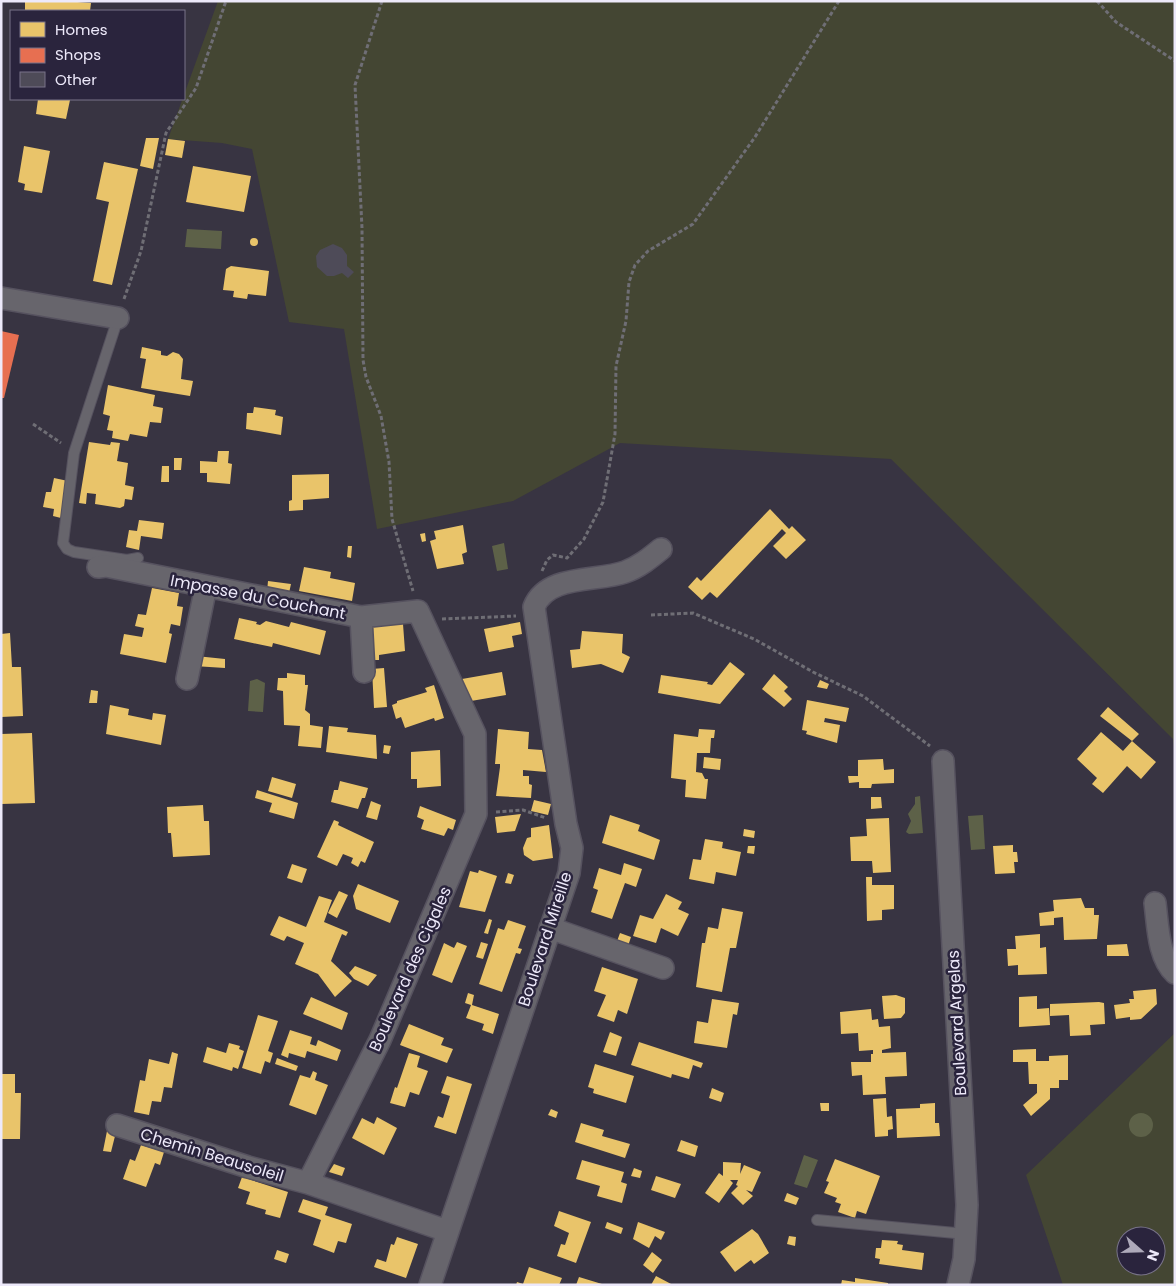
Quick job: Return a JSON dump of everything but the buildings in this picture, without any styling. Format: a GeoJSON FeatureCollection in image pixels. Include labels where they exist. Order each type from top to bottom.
{"type":"FeatureCollection","features":[{"type":"Feature","properties":{"kind":"street"},"geometry":{"type":"LineString","coordinates":[[1,298],[118,318]]}},
{"type":"Feature","properties":{"kind":"street"},"geometry":{"type":"LineString","coordinates":[[541,594],[571,582],[625,572],[636,568],[661,549]]}},
{"type":"Feature","properties":{"kind":"street","name":"Impasse du Couchant"},"geometry":{"type":"LineString","coordinates":[[98,567],[106,566],[361,617],[418,611]]}},
{"type":"Feature","properties":{"kind":"street"},"geometry":{"type":"LineString","coordinates":[[187,679],[206,586]]}},
{"type":"Feature","properties":{"kind":"street","name":"Boulevard Mireille"},"geometry":{"type":"LineString","coordinates":[[430,1285],[568,873],[572,848],[566,824],[534,607],[541,594]]}},
{"type":"Feature","properties":{"kind":"street","name":"Boulevard des Cigales"},"geometry":{"type":"LineString","coordinates":[[308,1183],[380,1040],[476,814],[475,734],[418,611]]}},
{"type":"Feature","properties":{"kind":"street"},"geometry":{"type":"LineString","coordinates":[[361,617],[364,672]]}},
{"type":"Feature","properties":{"kind":"street","name":"Boulevard Argelas"},"geometry":{"type":"LineString","coordinates":[[942,761],[968,1205],[964,1259],[958,1285]]}},
{"type":"Feature","properties":{"kind":"street"},"geometry":{"type":"LineString","coordinates":[[1155,903],[1161,942],[1168,966],[1175,973]]}},
{"type":"Feature","properties":{"kind":"street"},"geometry":{"type":"LineString","coordinates":[[550,928],[662,968]]}},
{"type":"Feature","properties":{"kind":"street","name":"Chemin Beausoleil"},"geometry":{"type":"LineString","coordinates":[[117,1125],[248,1167],[308,1183]]}},
{"type":"Feature","properties":{"kind":"street"},"geometry":{"type":"LineString","coordinates":[[308,1183],[447,1231]]}},
{"type":"Feature","properties":{"kind":"lane"},"geometry":{"type":"LineString","coordinates":[[118,318],[74,452],[64,543],[67,549],[74,552],[127,560],[138,558]]}},
{"type":"Feature","properties":{"kind":"lane"},"geometry":{"type":"LineString","coordinates":[[817,1220],[966,1234]]}},
{"type":"Feature","properties":{"kind":"path"},"geometry":{"type":"LineString","coordinates":[[118,318],[141,251],[166,133],[196,88],[226,1]]}},
{"type":"Feature","properties":{"kind":"path"},"geometry":{"type":"LineString","coordinates":[[382,1],[354,85],[362,228],[363,360],[366,378],[381,416],[389,462],[392,519],[418,611],[437,620],[535,615]]}},
{"type":"Feature","properties":{"kind":"path"},"geometry":{"type":"LineString","coordinates":[[541,594],[542,570],[547,560],[553,555],[567,558],[584,539],[603,502],[614,434],[616,366],[626,321],[629,282],[635,265],[648,251],[694,224],[755,137],[839,1]]}},
{"type":"Feature","properties":{"kind":"path"},"geometry":{"type":"LineString","coordinates":[[1097,1],[1116,22],[1175,61]]}},
{"type":"Feature","properties":{"kind":"path"},"geometry":{"type":"LineString","coordinates":[[33,424],[74,452]]}},
{"type":"Feature","properties":{"kind":"path"},"geometry":{"type":"LineString","coordinates":[[651,615],[693,613],[754,639],[813,672],[863,696],[939,752],[942,761]]}},
{"type":"Feature","properties":{"kind":"path"},"geometry":{"type":"LineString","coordinates":[[476,814],[523,810],[566,824]]}},
{"type":"Feature","properties":{"kind":"shaded area"},"geometry":{"type":"Polygon","coordinates":[[[218,1],[1175,1],[1175,755],[1173,739],[891,459],[620,443],[513,501],[377,529],[344,329],[289,322],[252,149],[222,143],[168,139],[182,100],[185,100],[185,92],[218,1]]]}},
{"type":"Feature","properties":{"kind":"shaded area"},"geometry":{"type":"Polygon","coordinates":[[[187,229],[222,231],[221,249],[185,247],[187,229]]]}},
{"type":"Feature","properties":{"kind":"shaded area"},"geometry":{"type":"Polygon","coordinates":[[[504,543],[508,569],[497,571],[492,546],[504,543]]]}},
{"type":"Feature","properties":{"kind":"shaded area"},"geometry":{"type":"Polygon","coordinates":[[[257,679],[265,683],[263,712],[248,711],[250,681],[257,679]]]}},
{"type":"Feature","properties":{"kind":"shaded area"},"geometry":{"type":"Polygon","coordinates":[[[920,796],[923,833],[909,834],[906,832],[911,821],[908,814],[915,804],[915,797],[920,796]]]}},
{"type":"Feature","properties":{"kind":"shaded area"},"geometry":{"type":"Polygon","coordinates":[[[983,815],[985,849],[971,850],[968,816],[983,815]]]}},
{"type":"Feature","properties":{"kind":"shaded area"},"geometry":{"type":"Polygon","coordinates":[[[1175,1033],[1175,1285],[1063,1285],[1026,1175],[1175,1033]]]}},
{"type":"Feature","properties":{"kind":"shaded area"},"geometry":{"type":"Polygon","coordinates":[[[1141,1113],[1149,1117],[1153,1125],[1149,1133],[1141,1137],[1133,1133],[1129,1125],[1133,1117],[1141,1113]]]}},
{"type":"Feature","properties":{"kind":"shaded area"},"geometry":{"type":"Polygon","coordinates":[[[804,1155],[818,1160],[807,1188],[794,1184],[804,1155]]]}}]}
